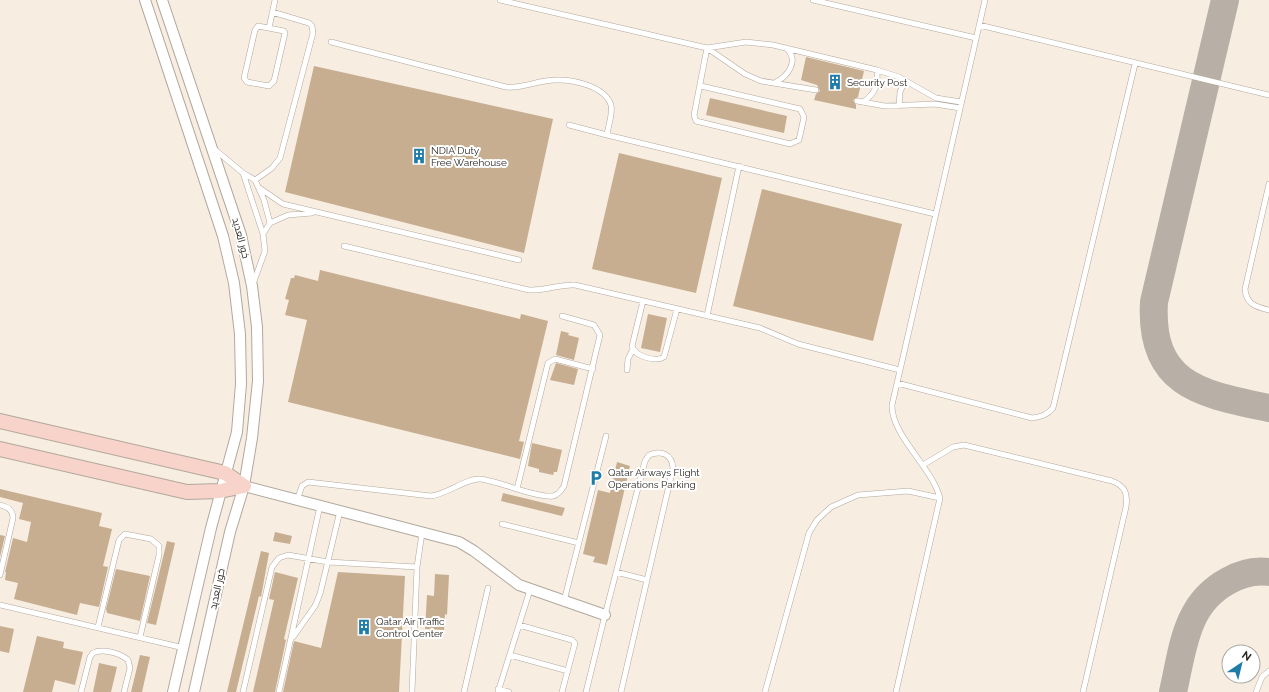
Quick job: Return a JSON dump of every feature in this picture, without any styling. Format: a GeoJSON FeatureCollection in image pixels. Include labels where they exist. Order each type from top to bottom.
{"type":"FeatureCollection","features":[{"type":"Feature","properties":{"kind":"main road"},"geometry":{"type":"LineString","coordinates":[[0,421],[225,473],[244,486]]}},
{"type":"Feature","properties":{"kind":"main road"},"geometry":{"type":"LineString","coordinates":[[0,449],[187,492],[220,491],[244,486]]}},
{"type":"Feature","properties":{"kind":"street","name":"خور العديد"},"geometry":{"type":"LineString","coordinates":[[145,0],[223,236],[234,283],[240,334],[241,392],[237,432],[220,491],[173,692]]}},
{"type":"Feature","properties":{"kind":"street","name":"خور العديد"},"geometry":{"type":"LineString","coordinates":[[162,0],[241,235],[252,286],[257,327],[258,387],[255,420],[244,486],[230,532],[194,692]]}},
{"type":"Feature","properties":{"kind":"street"},"geometry":{"type":"LineString","coordinates":[[244,486],[464,545],[512,581],[530,590],[604,615]]}},
{"type":"Feature","properties":{"kind":"lane"},"geometry":{"type":"LineString","coordinates":[[269,28],[275,0]]}},
{"type":"Feature","properties":{"kind":"lane"},"geometry":{"type":"LineString","coordinates":[[500,0],[707,48],[753,78],[816,90]]}},
{"type":"Feature","properties":{"kind":"lane"},"geometry":{"type":"LineString","coordinates":[[813,0],[976,38]]}},
{"type":"Feature","properties":{"kind":"lane"},"geometry":{"type":"LineString","coordinates":[[896,692],[940,498],[923,465],[893,418],[892,405],[985,0]]}},
{"type":"Feature","properties":{"kind":"lane"},"geometry":{"type":"LineString","coordinates":[[255,180],[272,168],[280,158],[313,33],[312,26],[309,23],[272,12]]}},
{"type":"Feature","properties":{"kind":"lane"},"geometry":{"type":"LineString","coordinates":[[260,25],[269,28],[284,31],[285,35],[274,81],[269,86],[247,82],[244,76],[256,27],[260,25]]}},
{"type":"Feature","properties":{"kind":"lane"},"geometry":{"type":"LineString","coordinates":[[979,25],[1135,64],[1269,95]]}},
{"type":"Feature","properties":{"kind":"lane"},"geometry":{"type":"LineString","coordinates":[[331,42],[506,87],[525,87],[554,80],[590,86],[604,93],[611,106],[607,135]]}},
{"type":"Feature","properties":{"kind":"lane"},"geometry":{"type":"LineString","coordinates":[[707,48],[754,42],[786,48],[878,70],[905,81],[936,98],[960,105]]}},
{"type":"Feature","properties":{"kind":"lane"},"geometry":{"type":"LineString","coordinates":[[700,86],[800,109],[804,117],[799,140],[790,144],[698,122],[694,116],[707,48]]}},
{"type":"Feature","properties":{"kind":"lane"},"geometry":{"type":"LineString","coordinates":[[776,82],[785,76],[791,68],[791,56],[786,48]]}},
{"type":"Feature","properties":{"kind":"lane"},"geometry":{"type":"LineString","coordinates":[[897,383],[1032,418],[1041,417],[1048,414],[1053,408],[1135,64]]}},
{"type":"Feature","properties":{"kind":"lane"},"geometry":{"type":"LineString","coordinates":[[863,102],[874,93],[878,70]]}},
{"type":"Feature","properties":{"kind":"lane"},"geometry":{"type":"LineString","coordinates":[[899,106],[900,92],[905,81]]}},
{"type":"Feature","properties":{"kind":"lane"},"geometry":{"type":"LineString","coordinates":[[857,101],[885,106],[935,104],[960,105]]}},
{"type":"Feature","properties":{"kind":"lane"},"geometry":{"type":"LineString","coordinates":[[569,125],[935,214]]}},
{"type":"Feature","properties":{"kind":"lane"},"geometry":{"type":"LineString","coordinates":[[210,146],[255,180],[270,223]]}},
{"type":"Feature","properties":{"kind":"lane"},"geometry":{"type":"LineString","coordinates":[[707,316],[739,166]]}},
{"type":"Feature","properties":{"kind":"lane"},"geometry":{"type":"LineString","coordinates":[[243,172],[262,234],[265,251],[252,286]]}},
{"type":"Feature","properties":{"kind":"lane"},"geometry":{"type":"LineString","coordinates":[[1269,184],[1245,289],[1245,296],[1248,301],[1257,307],[1269,310]]}},
{"type":"Feature","properties":{"kind":"lane"},"geometry":{"type":"LineString","coordinates":[[258,187],[283,204],[519,260]]}},
{"type":"Feature","properties":{"kind":"lane"},"geometry":{"type":"LineString","coordinates":[[262,234],[270,223],[288,215],[321,213]]}},
{"type":"Feature","properties":{"kind":"lane"},"geometry":{"type":"LineString","coordinates":[[344,246],[529,290],[541,290],[563,285],[575,285],[760,328],[798,344],[900,370]]}},
{"type":"Feature","properties":{"kind":"lane"},"geometry":{"type":"LineString","coordinates":[[627,370],[628,358],[633,349],[643,301]]}},
{"type":"Feature","properties":{"kind":"lane"},"geometry":{"type":"LineString","coordinates":[[633,349],[640,355],[658,359],[664,357],[677,309]]}},
{"type":"Feature","properties":{"kind":"lane"},"geometry":{"type":"LineString","coordinates":[[297,500],[302,486],[308,482],[431,496],[445,493],[469,481],[479,479],[548,496],[556,495],[562,490],[593,369],[600,335],[594,326],[562,316]]}},
{"type":"Feature","properties":{"kind":"lane"},"geometry":{"type":"LineString","coordinates":[[517,488],[548,363],[555,359],[593,369]]}},
{"type":"Feature","properties":{"kind":"lane"},"geometry":{"type":"LineString","coordinates":[[564,602],[606,436]]}},
{"type":"Feature","properties":{"kind":"lane"},"geometry":{"type":"LineString","coordinates":[[923,465],[953,447],[964,445],[1112,481],[1119,484],[1125,490],[1128,496],[1126,507],[1083,692]]}},
{"type":"Feature","properties":{"kind":"lane"},"geometry":{"type":"LineString","coordinates":[[586,692],[604,615],[645,461],[649,455],[659,452],[668,456],[671,460],[673,468],[621,692]]}},
{"type":"Feature","properties":{"kind":"lane"},"geometry":{"type":"LineString","coordinates":[[765,692],[809,533],[817,520],[831,507],[858,495],[908,491],[940,498]]}},
{"type":"Feature","properties":{"kind":"lane"},"geometry":{"type":"LineString","coordinates":[[0,505],[9,508],[13,514],[0,575]]}},
{"type":"Feature","properties":{"kind":"lane"},"geometry":{"type":"LineString","coordinates":[[280,692],[307,558],[320,506]]}},
{"type":"Feature","properties":{"kind":"lane"},"geometry":{"type":"LineString","coordinates":[[292,638],[318,600],[340,511]]}},
{"type":"Feature","properties":{"kind":"lane"},"geometry":{"type":"LineString","coordinates":[[502,524],[579,543]]}},
{"type":"Feature","properties":{"kind":"lane"},"geometry":{"type":"LineString","coordinates":[[412,692],[417,567],[422,533]]}},
{"type":"Feature","properties":{"kind":"lane"},"geometry":{"type":"LineString","coordinates":[[98,627],[118,540],[125,534],[151,539],[159,546],[159,555],[140,637]]}},
{"type":"Feature","properties":{"kind":"lane"},"geometry":{"type":"LineString","coordinates":[[243,692],[272,567],[279,558],[284,555],[328,562],[417,567]]}},
{"type":"Feature","properties":{"kind":"lane"},"geometry":{"type":"LineString","coordinates":[[616,572],[647,580]]}},
{"type":"Feature","properties":{"kind":"lane"},"geometry":{"type":"LineString","coordinates":[[464,692],[488,588]]}},
{"type":"Feature","properties":{"kind":"lane"},"geometry":{"type":"LineString","coordinates":[[509,692],[498,691],[530,590]]}},
{"type":"Feature","properties":{"kind":"lane"},"geometry":{"type":"LineString","coordinates":[[0,605],[184,648]]}},
{"type":"Feature","properties":{"kind":"lane"},"geometry":{"type":"LineString","coordinates":[[519,625],[574,641],[575,645],[562,692]]}},
{"type":"Feature","properties":{"kind":"lane"},"geometry":{"type":"LineString","coordinates":[[81,692],[90,657],[93,653],[101,651],[121,655],[128,660],[130,668],[124,692]]}},
{"type":"Feature","properties":{"kind":"lane"},"geometry":{"type":"LineString","coordinates":[[510,654],[568,671]]}},
{"type":"Feature","properties":{"kind":"lane"},"geometry":{"type":"LineString","coordinates":[[1256,692],[1262,677],[1269,671]]}},
{"type":"Feature","properties":{"kind":"building","name":"Security Post"},"geometry":{"type":"Polygon","coordinates":[[[806,57],[864,71],[858,97],[853,100],[856,105],[856,109],[814,100],[816,94],[820,91],[817,85],[801,80],[806,57]]]}},
{"type":"Feature","properties":{"kind":"building","name":"NDIA Duty Free Warehouse"},"geometry":{"type":"Polygon","coordinates":[[[314,66],[553,119],[524,253],[285,192],[314,66]]]}},
{"type":"Feature","properties":{"kind":"building"},"geometry":{"type":"Polygon","coordinates":[[[710,98],[787,116],[784,133],[706,115],[710,98]]]}},
{"type":"Feature","properties":{"kind":"building"},"geometry":{"type":"Polygon","coordinates":[[[619,153],[722,178],[696,293],[592,269],[619,153]]]}},
{"type":"Feature","properties":{"kind":"building"},"geometry":{"type":"Polygon","coordinates":[[[762,189],[902,224],[873,341],[733,306],[762,189]]]}},
{"type":"Feature","properties":{"kind":"building"},"geometry":{"type":"Polygon","coordinates":[[[320,270],[520,319],[521,314],[548,321],[519,441],[524,442],[520,459],[288,402],[307,320],[285,315],[289,300],[285,299],[291,278],[294,278],[295,275],[318,281],[320,270]]]}},
{"type":"Feature","properties":{"kind":"building"},"geometry":{"type":"Polygon","coordinates":[[[648,314],[667,318],[660,352],[641,348],[648,314]]]}},
{"type":"Feature","properties":{"kind":"building"},"geometry":{"type":"Polygon","coordinates":[[[561,331],[579,338],[574,360],[556,355],[561,331]]]}},
{"type":"Feature","properties":{"kind":"building"},"geometry":{"type":"Polygon","coordinates":[[[556,363],[578,369],[574,385],[550,380],[556,363]]]}},
{"type":"Feature","properties":{"kind":"building"},"geometry":{"type":"Polygon","coordinates":[[[532,443],[562,450],[557,472],[554,472],[553,475],[539,472],[539,469],[528,466],[532,443]]]}},
{"type":"Feature","properties":{"kind":"building"},"geometry":{"type":"Polygon","coordinates":[[[617,462],[630,466],[607,565],[593,562],[595,557],[583,554],[598,490],[610,493],[617,462]]]}},
{"type":"Feature","properties":{"kind":"building"},"geometry":{"type":"Polygon","coordinates":[[[0,489],[102,513],[99,526],[112,529],[103,566],[108,567],[99,607],[80,603],[77,615],[14,599],[18,583],[5,580],[5,572],[13,538],[27,542],[31,522],[19,519],[23,503],[0,497],[0,489]]]}},
{"type":"Feature","properties":{"kind":"building"},"geometry":{"type":"Polygon","coordinates":[[[503,493],[565,508],[562,516],[501,501],[503,493]]]}},
{"type":"Feature","properties":{"kind":"building"},"geometry":{"type":"Polygon","coordinates":[[[275,532],[292,536],[290,544],[273,541],[275,532]]]}},
{"type":"Feature","properties":{"kind":"building"},"geometry":{"type":"Polygon","coordinates":[[[0,535],[5,536],[0,557],[0,535]]]}},
{"type":"Feature","properties":{"kind":"building"},"geometry":{"type":"Polygon","coordinates":[[[167,541],[175,543],[156,625],[147,623],[167,541]]]}},
{"type":"Feature","properties":{"kind":"building"},"geometry":{"type":"Polygon","coordinates":[[[261,551],[269,553],[261,597],[259,596],[236,692],[227,692],[261,551]]]}},
{"type":"Feature","properties":{"kind":"building"},"geometry":{"type":"Polygon","coordinates":[[[116,569],[150,576],[140,621],[107,613],[106,609],[116,569]]]}},
{"type":"Feature","properties":{"kind":"building"},"geometry":{"type":"Polygon","coordinates":[[[275,572],[298,578],[284,639],[286,640],[275,692],[253,692],[274,600],[269,599],[275,572]]]}},
{"type":"Feature","properties":{"kind":"building","name":"Qatar Air Traffic Control Center"},"geometry":{"type":"Polygon","coordinates":[[[338,572],[405,576],[399,692],[283,692],[294,641],[321,648],[338,572]]]}},
{"type":"Feature","properties":{"kind":"building"},"geometry":{"type":"Polygon","coordinates":[[[435,574],[449,575],[447,615],[445,614],[444,630],[425,629],[427,595],[434,596],[435,574]]]}},
{"type":"Feature","properties":{"kind":"building"},"geometry":{"type":"Polygon","coordinates":[[[0,626],[14,629],[9,653],[0,651],[0,626]]]}},
{"type":"Feature","properties":{"kind":"building"},"geometry":{"type":"Polygon","coordinates":[[[37,636],[64,642],[63,648],[83,652],[75,685],[55,680],[52,692],[23,692],[37,636]]]}},
{"type":"Feature","properties":{"kind":"building"},"geometry":{"type":"Polygon","coordinates":[[[140,655],[150,657],[142,692],[131,692],[140,655]]]}},
{"type":"Feature","properties":{"kind":"building"},"geometry":{"type":"Polygon","coordinates":[[[99,663],[117,667],[111,692],[93,692],[99,663]]]}},
{"type":"Feature","properties":{"kind":"taxiway"},"geometry":{"type":"LineString","coordinates":[[1225,0],[1154,302],[1155,330],[1160,352],[1171,369],[1184,381],[1202,390],[1222,397],[1269,408]]}},
{"type":"Feature","properties":{"kind":"taxiway"},"geometry":{"type":"LineString","coordinates":[[1173,692],[1183,644],[1194,615],[1203,602],[1214,591],[1228,581],[1253,572],[1269,572]]}},
{"type":"Feature","properties":{"kind":"place","name":"Security Post"},"geometry":{"type":"Point","coordinates":[835,82]}},
{"type":"Feature","properties":{"kind":"place","name":"NDIA Duty Free Warehouse"},"geometry":{"type":"Point","coordinates":[419,156]}},
{"type":"Feature","properties":{"kind":"place","name":"Qatar Airways Flight Operations Parking"},"geometry":{"type":"Point","coordinates":[596,478]}},
{"type":"Feature","properties":{"kind":"place","name":"Qatar Air Traffic Control Center"},"geometry":{"type":"Point","coordinates":[364,627]}}]}
